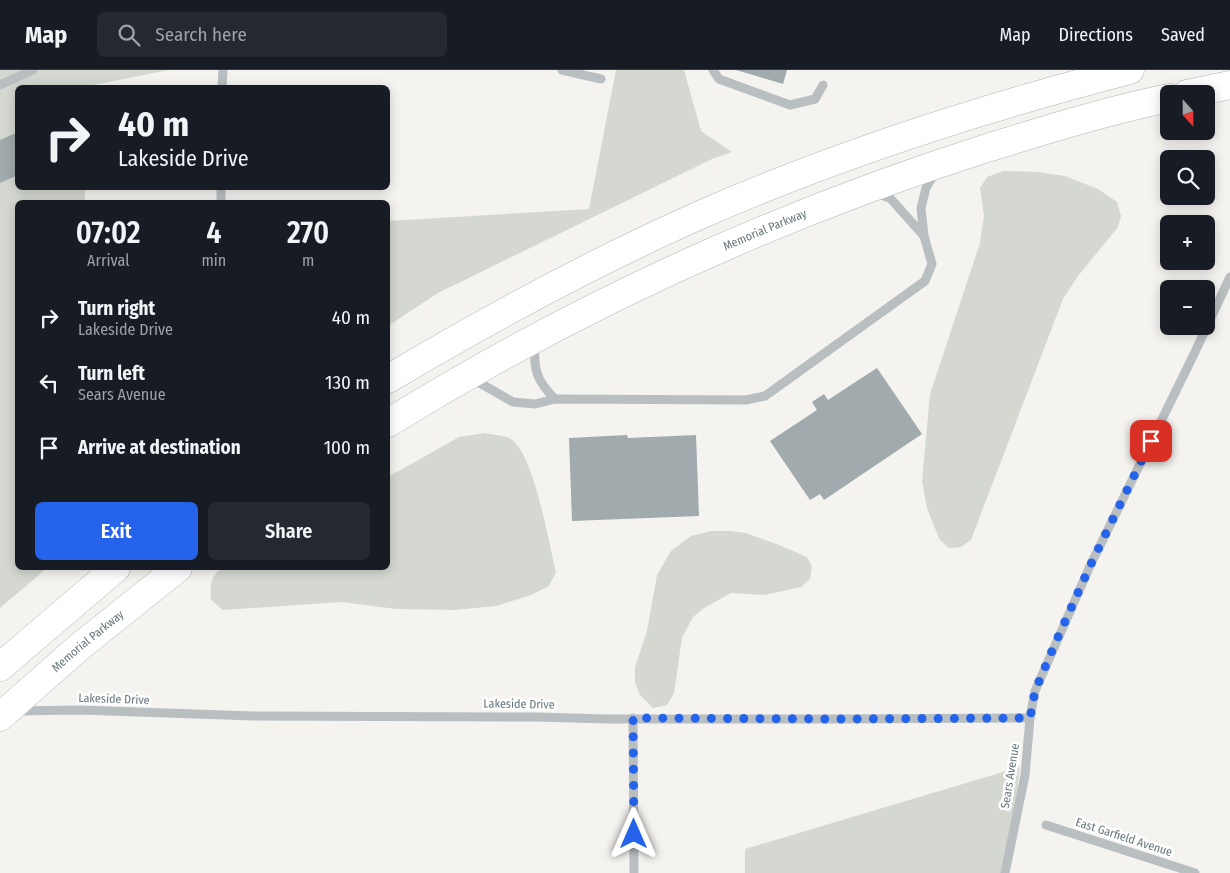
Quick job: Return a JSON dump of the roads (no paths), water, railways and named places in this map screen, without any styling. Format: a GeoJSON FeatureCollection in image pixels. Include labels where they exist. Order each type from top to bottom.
{"type":"FeatureCollection","features":[{"type":"Feature","properties":{"kind":"highway"},"geometry":{"type":"LineString","coordinates":[[390,378],[508,310],[576,274],[641,242],[758,191],[929,128],[1054,89],[1130,70]]}},
{"type":"Feature","properties":{"kind":"highway"},"geometry":{"type":"LineString","coordinates":[[1215,88],[1230,85]]}},
{"type":"Feature","properties":{"kind":"highway","name":"Memorial Parkway"},"geometry":{"type":"LineString","coordinates":[[390,422],[467,375],[588,310],[728,244],[864,190],[942,163],[1042,131],[1160,100]]}},
{"type":"Feature","properties":{"kind":"highway"},"geometry":{"type":"LineString","coordinates":[[0,667],[114,570]]}},
{"type":"Feature","properties":{"kind":"highway","name":"Memorial Parkway"},"geometry":{"type":"LineString","coordinates":[[4,714],[78,648],[176,570]]}},
{"type":"Feature","properties":{"kind":"street"},"geometry":{"type":"LineString","coordinates":[[0,85],[33,70]]}},
{"type":"Feature","properties":{"kind":"street"},"geometry":{"type":"LineString","coordinates":[[222,85],[223,70]]}},
{"type":"Feature","properties":{"kind":"street"},"geometry":{"type":"LineString","coordinates":[[562,70],[601,79]]}},
{"type":"Feature","properties":{"kind":"street"},"geometry":{"type":"LineString","coordinates":[[713,70],[719,79],[790,105],[815,99],[823,85]]}},
{"type":"Feature","properties":{"kind":"street"},"geometry":{"type":"LineString","coordinates":[[467,375],[513,402],[535,404],[555,400],[746,400],[765,396],[925,281],[932,264],[924,236],[922,208],[926,188],[942,163]]}},
{"type":"Feature","properties":{"kind":"street"},"geometry":{"type":"LineString","coordinates":[[864,190],[890,198],[924,236]]}},
{"type":"Feature","properties":{"kind":"street","name":"Sears Avenue"},"geometry":{"type":"LineString","coordinates":[[1005,873],[1025,775],[1030,718],[1035,691],[1090,566],[1230,277]]}},
{"type":"Feature","properties":{"kind":"street"},"geometry":{"type":"LineString","coordinates":[[536,338],[534,362],[537,376],[544,389],[555,400]]}},
{"type":"Feature","properties":{"kind":"street","name":"Lakeside Drive"},"geometry":{"type":"LineString","coordinates":[[4,714],[80,710],[253,716],[835,719],[1030,718]]}},
{"type":"Feature","properties":{"kind":"street"},"geometry":{"type":"LineString","coordinates":[[633,718],[634,873]]}},
{"type":"Feature","properties":{"kind":"street","name":"East Garfield Avenue"},"geometry":{"type":"LineString","coordinates":[[1046,825],[1195,873]]}}]}
